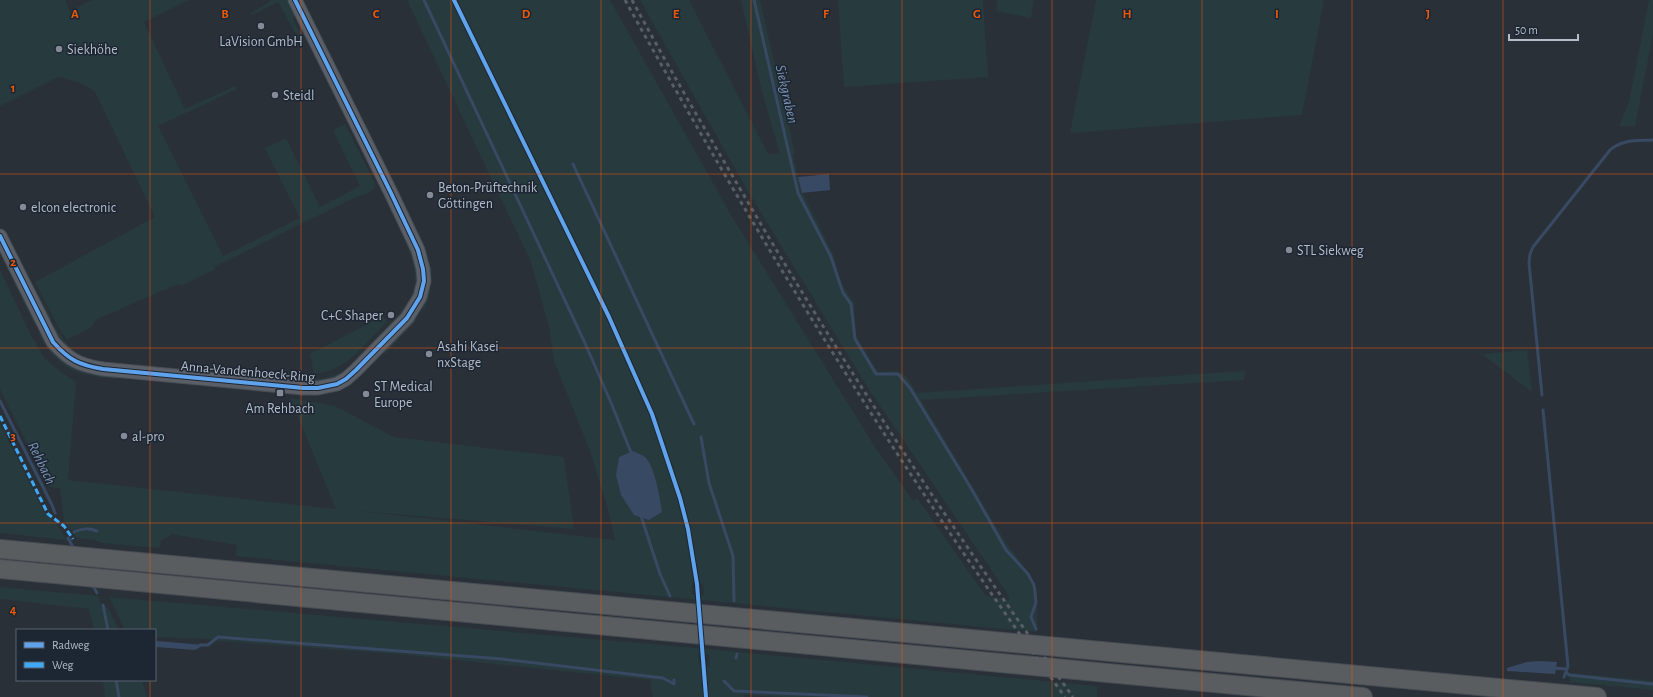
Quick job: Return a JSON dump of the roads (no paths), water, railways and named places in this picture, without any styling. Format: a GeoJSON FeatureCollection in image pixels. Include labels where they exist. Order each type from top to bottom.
{"type":"FeatureCollection","features":[{"type":"Feature","properties":{"kind":"highway"},"geometry":{"type":"LineString","coordinates":[[3,548],[1597,697]]}},
{"type":"Feature","properties":{"kind":"highway"},"geometry":{"type":"LineString","coordinates":[[0,569],[1363,697]]}},
{"type":"Feature","properties":{"kind":"street","name":"Anna-Vandenhoeck-Ring"},"geometry":{"type":"LineString","coordinates":[[0,236],[53,342],[72,360],[85,366],[303,388],[326,387],[346,379],[407,318],[420,296],[424,281],[423,269],[418,250],[391,193],[295,0]]}},
{"type":"Feature","properties":{"kind":"water"},"geometry":{"type":"Polygon","coordinates":[[[829,174],[830,190],[802,193],[798,177],[829,174]]]}},
{"type":"Feature","properties":{"kind":"water"},"geometry":{"type":"Polygon","coordinates":[[[633,451],[645,457],[649,461],[660,499],[662,512],[649,520],[634,515],[621,495],[616,475],[619,457],[633,451]]]}},
{"type":"Feature","properties":{"kind":"water"},"geometry":{"type":"Polygon","coordinates":[[[157,641],[204,645],[195,650],[156,647],[157,641]]]}},
{"type":"Feature","properties":{"kind":"water"},"geometry":{"type":"Polygon","coordinates":[[[1527,662],[1557,662],[1555,674],[1507,671],[1507,668],[1527,662]]]}},
{"type":"Feature","properties":{"kind":"waterway"},"geometry":{"type":"LineString","coordinates":[[424,0],[584,341],[632,455]]}},
{"type":"Feature","properties":{"kind":"waterway","name":"Siekgraben"},"geometry":{"type":"LineString","coordinates":[[754,0],[798,193],[831,257],[843,293],[851,304],[855,339],[876,374],[898,374],[910,388],[972,490],[1006,550],[1028,574],[1034,585],[1036,602],[1031,617],[1036,629]]}},
{"type":"Feature","properties":{"kind":"waterway"},"geometry":{"type":"LineString","coordinates":[[1542,395],[1529,263],[1530,254],[1533,247],[1610,150],[1625,142],[1653,140]]}},
{"type":"Feature","properties":{"kind":"waterway"},"geometry":{"type":"LineString","coordinates":[[573,164],[694,424]]}},
{"type":"Feature","properties":{"kind":"waterway","name":"Rehbach"},"geometry":{"type":"LineString","coordinates":[[0,401],[55,513]]}},
{"type":"Feature","properties":{"kind":"waterway"},"geometry":{"type":"LineString","coordinates":[[1543,410],[1568,666],[1564,677]]}},
{"type":"Feature","properties":{"kind":"waterway"},"geometry":{"type":"LineString","coordinates":[[701,437],[709,483],[733,556],[734,601]]}},
{"type":"Feature","properties":{"kind":"waterway"},"geometry":{"type":"LineString","coordinates":[[640,513],[660,574],[670,596]]}},
{"type":"Feature","properties":{"kind":"waterway"},"geometry":{"type":"LineString","coordinates":[[74,532],[86,529],[97,531]]}},
{"type":"Feature","properties":{"kind":"waterway","name":"Rehbach"},"geometry":{"type":"LineString","coordinates":[[68,538],[74,549]]}},
{"type":"Feature","properties":{"kind":"waterway","name":"Rehbach"},"geometry":{"type":"LineString","coordinates":[[92,584],[97,593]]}},
{"type":"Feature","properties":{"kind":"waterway","name":"Rehbach"},"geometry":{"type":"LineString","coordinates":[[103,605],[108,629]]}},
{"type":"Feature","properties":{"kind":"waterway"},"geometry":{"type":"LineString","coordinates":[[200,645],[208,645],[218,637],[502,659],[663,678],[674,684],[674,680]]}},
{"type":"Feature","properties":{"kind":"waterway"},"geometry":{"type":"LineString","coordinates":[[736,658],[737,654]]}},
{"type":"Feature","properties":{"kind":"waterway"},"geometry":{"type":"LineString","coordinates":[[1552,668],[1567,669]]}},
{"type":"Feature","properties":{"kind":"waterway"},"geometry":{"type":"LineString","coordinates":[[1566,672],[1569,675],[1653,684]]}},
{"type":"Feature","properties":{"kind":"waterway","name":"Rehbach"},"geometry":{"type":"LineString","coordinates":[[116,681],[119,697]]}},
{"type":"Feature","properties":{"kind":"waterway"},"geometry":{"type":"LineString","coordinates":[[724,681],[734,691],[867,697]]}},
{"type":"Feature","properties":{"kind":"railway"},"geometry":{"type":"LineString","coordinates":[[625,0],[780,268],[834,356],[947,528],[1065,697]]}},
{"type":"Feature","properties":{"kind":"railway"},"geometry":{"type":"LineString","coordinates":[[632,0],[671,71],[818,318],[942,510],[1073,697]]}},
{"type":"Feature","properties":{"kind":"place","name":"LaVision GmbH"},"geometry":{"type":"Point","coordinates":[261,26]}},
{"type":"Feature","properties":{"kind":"place","name":"Siekhöhe"},"geometry":{"type":"Point","coordinates":[59,49]}},
{"type":"Feature","properties":{"kind":"place","name":"Steidl"},"geometry":{"type":"Point","coordinates":[275,95]}},
{"type":"Feature","properties":{"kind":"place","name":"Beton-Prüftechnik Göttingen"},"geometry":{"type":"Point","coordinates":[430,195]}},
{"type":"Feature","properties":{"kind":"place","name":"elcon electronic"},"geometry":{"type":"Point","coordinates":[23,207]}},
{"type":"Feature","properties":{"kind":"place","name":"STL Siekweg"},"geometry":{"type":"Point","coordinates":[1289,250]}},
{"type":"Feature","properties":{"kind":"place","name":"C+C Shaper"},"geometry":{"type":"Point","coordinates":[391,315]}},
{"type":"Feature","properties":{"kind":"place","name":"Asahi Kasei nxStage"},"geometry":{"type":"Point","coordinates":[429,354]}},
{"type":"Feature","properties":{"kind":"place","name":"Am Rehbach"},"geometry":{"type":"Point","coordinates":[280,393]}},
{"type":"Feature","properties":{"kind":"place","name":"ST Medical Europe"},"geometry":{"type":"Point","coordinates":[366,394]}},
{"type":"Feature","properties":{"kind":"place","name":"al-pro"},"geometry":{"type":"Point","coordinates":[124,436]}}]}
